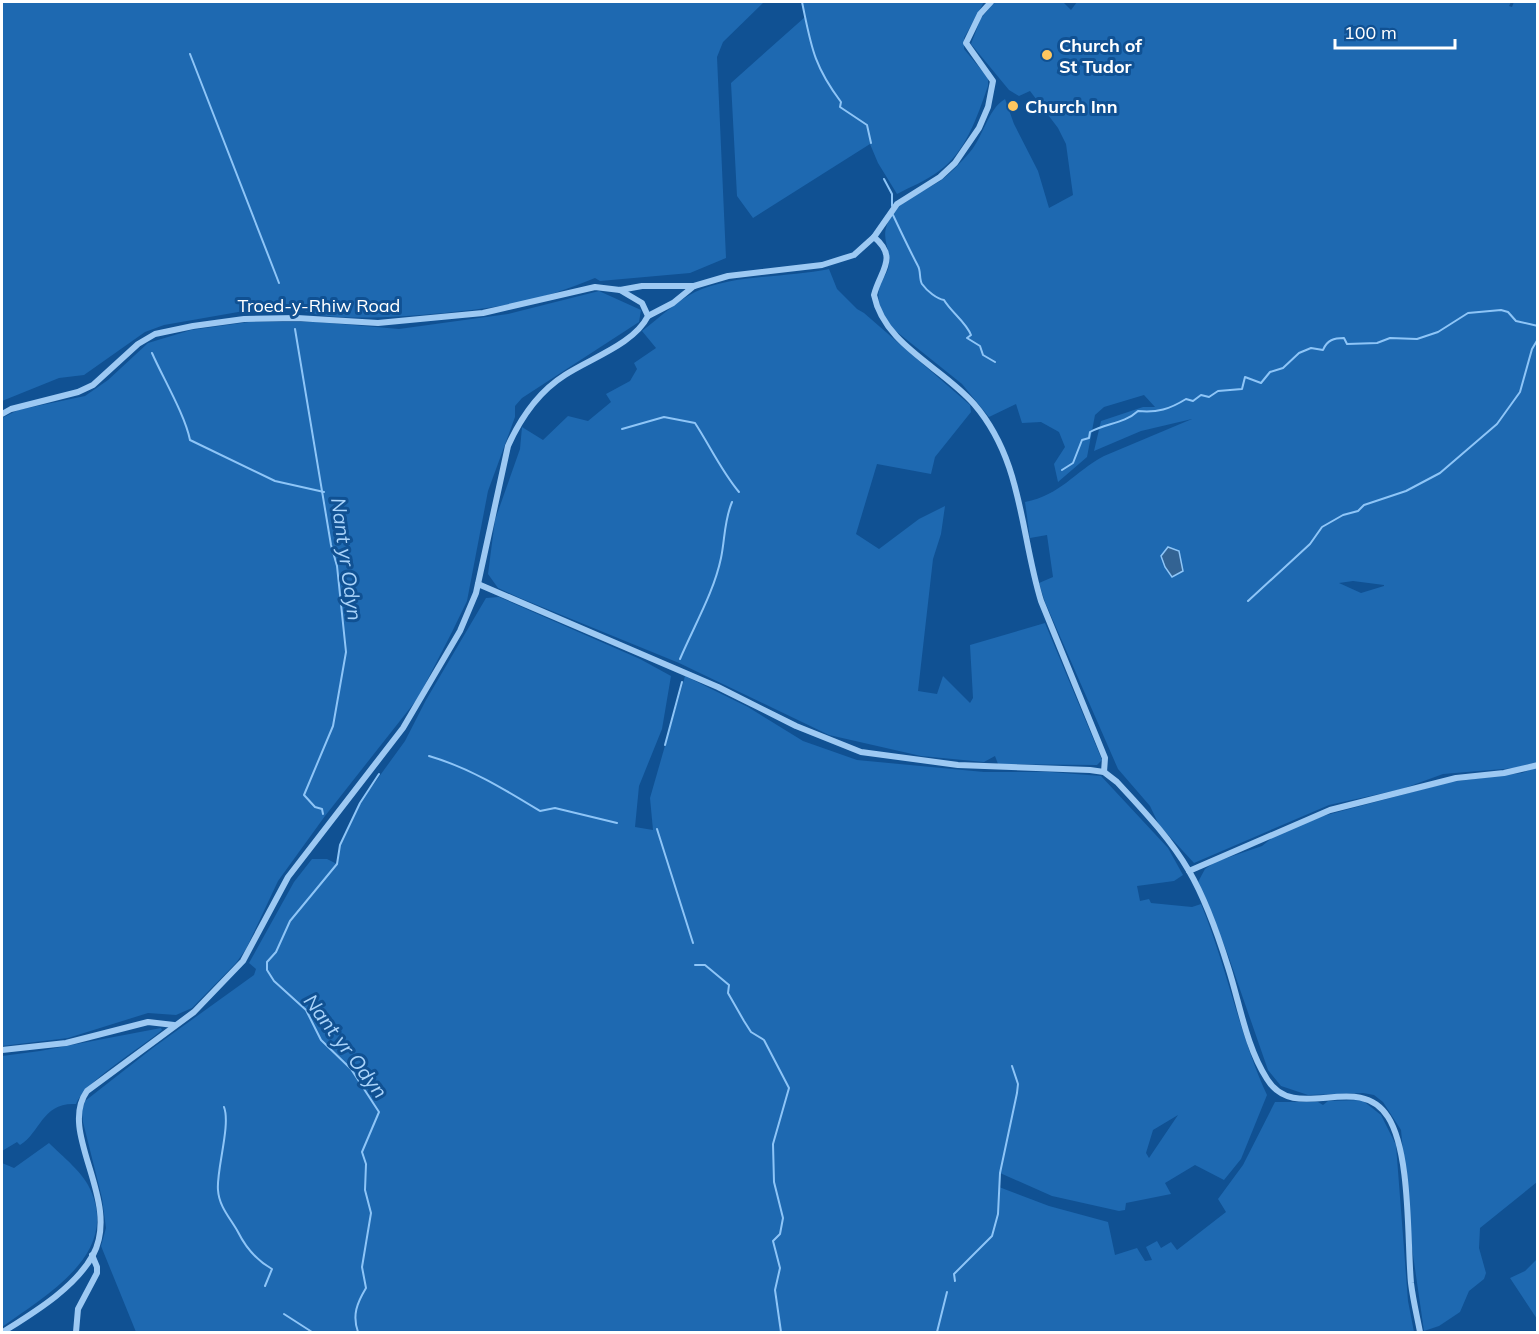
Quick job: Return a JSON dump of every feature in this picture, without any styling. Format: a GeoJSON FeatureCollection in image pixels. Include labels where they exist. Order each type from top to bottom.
{"type":"FeatureCollection","features":[{"type":"Feature","properties":{"kind":"street","name":"Troed-y-Rhiw Road"},"geometry":{"type":"LineString","coordinates":[[2,414],[10,409],[85,389],[111,372],[138,344],[155,334],[193,326],[244,319],[390,322],[491,312],[595,287],[620,290],[642,286],[694,286],[728,276],[822,265],[854,255],[874,237],[897,204],[939,177],[955,163],[979,128],[988,107],[993,81],[966,43],[980,14],[991,2]]}},
{"type":"Feature","properties":{"kind":"street"},"geometry":{"type":"LineString","coordinates":[[874,237],[885,248],[887,255],[884,272],[874,295],[882,318],[904,343],[960,388],[992,427],[1002,448],[1020,500],[1038,590],[1106,758],[1104,772]]}},
{"type":"Feature","properties":{"kind":"street","name":"Troed-y-Rhiw Road"},"geometry":{"type":"LineString","coordinates":[[648,315],[673,303],[694,286]]}},
{"type":"Feature","properties":{"kind":"street"},"geometry":{"type":"LineString","coordinates":[[3,1332],[69,1283],[92,1255],[101,1229],[101,1212],[80,1124],[79,1106],[87,1091],[211,997],[243,961],[288,877],[403,728],[460,632],[478,584],[508,446],[517,426],[530,406],[548,389],[626,338],[641,326],[648,315],[642,303],[620,290]]}},
{"type":"Feature","properties":{"kind":"street"},"geometry":{"type":"LineString","coordinates":[[478,584],[718,687],[796,726],[861,753],[958,765],[1104,772],[1118,782],[1189,871],[1215,928],[1257,1060],[1276,1091],[1303,1099],[1365,1097],[1378,1104],[1388,1117],[1396,1134],[1402,1164],[1412,1286],[1420,1332]]}},
{"type":"Feature","properties":{"kind":"street"},"geometry":{"type":"LineString","coordinates":[[1189,871],[1330,810],[1456,778],[1504,773],[1538,765]]}},
{"type":"Feature","properties":{"kind":"street"},"geometry":{"type":"LineString","coordinates":[[2,1050],[66,1042],[148,1022],[174,1026]]}},
{"type":"Feature","properties":{"kind":"street"},"geometry":{"type":"LineString","coordinates":[[76,1332],[78,1310],[97,1273],[98,1267],[92,1255]]}},
{"type":"Feature","properties":{"kind":"shaded area"},"geometry":{"type":"Polygon","coordinates":[[[2,2],[764,2],[723,42],[717,57],[726,258],[690,273],[600,281],[595,278],[536,298],[437,314],[367,318],[336,317],[312,313],[298,307],[290,310],[244,311],[164,325],[145,332],[84,375],[59,378],[2,401],[2,2]]]}},
{"type":"Feature","properties":{"kind":"shaded area"},"geometry":{"type":"Polygon","coordinates":[[[802,2],[984,2],[964,38],[964,49],[988,78],[988,86],[975,122],[957,154],[929,178],[897,194],[878,163],[870,144],[753,218],[737,196],[731,83],[805,17],[802,2]]]}},
{"type":"Feature","properties":{"kind":"shaded area"},"geometry":{"type":"Polygon","coordinates":[[[995,2],[1063,2],[1071,10],[1077,2],[1511,2],[1509,6],[1512,7],[1514,2],[1537,2],[1537,762],[1515,768],[1443,774],[1402,789],[1329,805],[1194,863],[1159,825],[1150,806],[1118,769],[1045,602],[1039,583],[1053,577],[1047,535],[1030,538],[1025,502],[1038,499],[1058,489],[1104,456],[1192,419],[1141,431],[1094,451],[1101,421],[1143,407],[1155,407],[1144,395],[1104,407],[1095,415],[1087,457],[1058,482],[1054,464],[1065,447],[1059,432],[1041,422],[1022,423],[1016,404],[989,417],[962,384],[892,328],[880,305],[878,295],[889,264],[885,233],[890,218],[902,204],[936,184],[957,166],[975,146],[990,116],[1005,99],[1014,124],[1038,171],[1049,208],[1073,195],[1066,144],[1058,128],[1030,91],[1019,96],[1009,90],[971,44],[981,18],[995,2]],[[1353,581],[1339,583],[1361,593],[1384,585],[1353,581]]]}},
{"type":"Feature","properties":{"kind":"shaded area"},"geometry":{"type":"Polygon","coordinates":[[[829,269],[837,289],[857,309],[970,405],[971,412],[935,457],[931,474],[877,464],[856,534],[879,549],[919,519],[945,506],[941,534],[933,559],[918,691],[937,694],[943,676],[970,703],[973,698],[970,645],[1045,623],[1102,760],[1097,765],[998,764],[995,756],[984,762],[921,756],[829,735],[679,663],[498,588],[488,574],[495,520],[520,449],[522,427],[543,440],[568,416],[588,421],[611,402],[606,394],[630,381],[637,369],[634,363],[656,348],[642,331],[695,292],[710,286],[743,279],[829,269]]]}},
{"type":"Feature","properties":{"kind":"shaded area"},"geometry":{"type":"Polygon","coordinates":[[[599,291],[641,310],[639,322],[522,398],[515,406],[515,417],[488,491],[467,601],[452,632],[418,698],[325,816],[278,881],[246,949],[236,963],[192,1008],[176,1015],[148,1013],[68,1038],[2,1046],[2,418],[18,410],[85,396],[108,380],[148,343],[191,330],[249,322],[317,322],[399,329],[508,314],[599,291]]]}},
{"type":"Feature","properties":{"kind":"shaded area"},"geometry":{"type":"Polygon","coordinates":[[[1168,547],[1179,551],[1183,571],[1172,577],[1161,556],[1168,547]]]}},
{"type":"Feature","properties":{"kind":"shaded area"},"geometry":{"type":"Polygon","coordinates":[[[499,597],[640,659],[671,676],[662,729],[639,786],[635,827],[653,830],[650,798],[685,676],[748,707],[803,741],[857,760],[984,772],[1050,772],[1101,776],[1168,848],[1183,875],[1174,881],[1137,886],[1140,901],[1149,899],[1151,903],[1192,907],[1201,904],[1257,1072],[1267,1095],[1241,1159],[1224,1180],[1195,1165],[1165,1183],[1171,1194],[1126,1203],[1125,1210],[1119,1211],[1052,1196],[1000,1173],[999,1187],[1049,1206],[1108,1222],[1115,1255],[1137,1248],[1145,1261],[1152,1260],[1146,1247],[1157,1241],[1161,1248],[1171,1242],[1177,1250],[1226,1212],[1218,1199],[1243,1165],[1275,1102],[1318,1102],[1323,1105],[1328,1101],[1362,1100],[1381,1115],[1396,1145],[1408,1301],[1414,1332],[136,1332],[101,1246],[106,1228],[102,1198],[83,1122],[82,1111],[85,1101],[154,1047],[254,975],[256,969],[249,963],[294,882],[312,859],[327,859],[337,864],[340,845],[360,803],[405,741],[426,700],[486,598],[499,597]],[[1178,1115],[1153,1130],[1146,1153],[1149,1158],[1178,1115]]]}},
{"type":"Feature","properties":{"kind":"shaded area"},"geometry":{"type":"Polygon","coordinates":[[[1537,767],[1537,1182],[1480,1228],[1479,1248],[1486,1273],[1484,1279],[1469,1291],[1460,1312],[1439,1326],[1424,1331],[1412,1248],[1401,1130],[1383,1102],[1374,1095],[1363,1093],[1308,1095],[1281,1086],[1268,1070],[1227,952],[1198,882],[1205,869],[1215,862],[1262,846],[1274,836],[1323,816],[1450,782],[1522,773],[1537,767]]]}},
{"type":"Feature","properties":{"kind":"shaded area"},"geometry":{"type":"Polygon","coordinates":[[[161,1028],[162,1030],[90,1085],[76,1104],[56,1108],[20,1145],[17,1142],[2,1151],[2,1056],[161,1028]]]}},
{"type":"Feature","properties":{"kind":"shaded area"},"geometry":{"type":"Polygon","coordinates":[[[49,1143],[88,1184],[97,1214],[95,1235],[86,1254],[73,1271],[38,1302],[2,1327],[2,1163],[14,1168],[49,1143]]]}},
{"type":"Feature","properties":{"kind":"shaded area"},"geometry":{"type":"Polygon","coordinates":[[[1537,1259],[1537,1319],[1510,1278],[1525,1271],[1537,1259]]]}},
{"type":"Feature","properties":{"kind":"waterway"},"geometry":{"type":"LineString","coordinates":[[802,2],[814,54],[824,77],[841,102],[840,107],[867,125],[871,143]]}},
{"type":"Feature","properties":{"kind":"waterway","name":"Nant yr Odyn"},"geometry":{"type":"LineString","coordinates":[[190,54],[279,283]]}},
{"type":"Feature","properties":{"kind":"waterway"},"geometry":{"type":"LineString","coordinates":[[884,179],[892,194],[892,206]]}},
{"type":"Feature","properties":{"kind":"waterway"},"geometry":{"type":"LineString","coordinates":[[893,215],[919,268],[922,284],[932,294],[944,300],[969,330],[971,335],[967,338],[980,346],[983,355],[995,362]]}},
{"type":"Feature","properties":{"kind":"waterway"},"geometry":{"type":"LineString","coordinates":[[1062,470],[1073,463],[1082,440],[1089,438],[1090,432],[1096,429],[1127,418],[1138,411],[1163,410],[1186,399],[1193,401],[1201,395],[1209,397],[1218,391],[1242,389],[1245,377],[1261,383],[1270,372],[1283,368],[1299,353],[1311,348],[1323,350],[1334,339],[1344,338],[1347,344],[1377,343],[1390,338],[1417,339],[1438,332],[1468,313],[1501,310],[1508,312],[1516,321],[1538,326]]}},
{"type":"Feature","properties":{"kind":"waterway","name":"Nant yr Odyn"},"geometry":{"type":"LineString","coordinates":[[295,329],[331,545],[337,566],[346,652],[333,726],[304,795],[315,807],[322,809],[323,814]]}},
{"type":"Feature","properties":{"kind":"waterway"},"geometry":{"type":"LineString","coordinates":[[1248,601],[1310,544],[1322,527],[1343,515],[1358,511],[1364,505],[1406,491],[1440,473],[1497,424],[1520,392],[1532,349],[1538,339]]}},
{"type":"Feature","properties":{"kind":"waterway"},"geometry":{"type":"LineString","coordinates":[[152,353],[179,408],[190,440],[275,481],[324,492]]}},
{"type":"Feature","properties":{"kind":"waterway"},"geometry":{"type":"LineString","coordinates":[[622,429],[664,417],[695,423],[739,492]]}},
{"type":"Feature","properties":{"kind":"waterway"},"geometry":{"type":"LineString","coordinates":[[680,659],[718,571],[732,502]]}},
{"type":"Feature","properties":{"kind":"waterway"},"geometry":{"type":"LineString","coordinates":[[665,745],[682,682]]}},
{"type":"Feature","properties":{"kind":"waterway"},"geometry":{"type":"LineString","coordinates":[[429,756],[473,773],[540,811],[555,808],[617,823]]}},
{"type":"Feature","properties":{"kind":"waterway","name":"Nant yr Odyn"},"geometry":{"type":"LineString","coordinates":[[358,1332],[356,1315],[358,1304],[366,1288],[362,1267],[371,1213],[365,1190],[366,1164],[362,1152],[379,1112],[351,1069],[321,1040],[306,1010],[274,981],[267,970],[267,962],[276,952],[290,921],[337,864],[340,845],[360,803],[379,774]]}},
{"type":"Feature","properties":{"kind":"waterway"},"geometry":{"type":"LineString","coordinates":[[657,829],[693,943]]}},
{"type":"Feature","properties":{"kind":"waterway"},"geometry":{"type":"LineString","coordinates":[[695,965],[705,965],[729,985],[728,993],[744,1021],[751,1032],[764,1040],[789,1088],[773,1144],[774,1182],[783,1218],[780,1234],[773,1241],[780,1268],[775,1290],[781,1332]]}},
{"type":"Feature","properties":{"kind":"waterway"},"geometry":{"type":"LineString","coordinates":[[955,1281],[954,1274],[992,1236],[998,1214],[1000,1173],[1018,1084],[1012,1066]]}},
{"type":"Feature","properties":{"kind":"waterway"},"geometry":{"type":"LineString","coordinates":[[224,1107],[226,1125],[218,1182],[219,1196],[248,1248],[256,1258],[272,1269],[265,1286]]}},
{"type":"Feature","properties":{"kind":"waterway"},"geometry":{"type":"LineString","coordinates":[[937,1332],[947,1292]]}},
{"type":"Feature","properties":{"kind":"waterway"},"geometry":{"type":"LineString","coordinates":[[284,1314],[312,1332]]}},
{"type":"Feature","properties":{"kind":"place","name":"Church of St Tudor"},"geometry":{"type":"Point","coordinates":[1047,55]}},
{"type":"Feature","properties":{"kind":"place","name":"Church Inn"},"geometry":{"type":"Point","coordinates":[1013,106]}}]}
